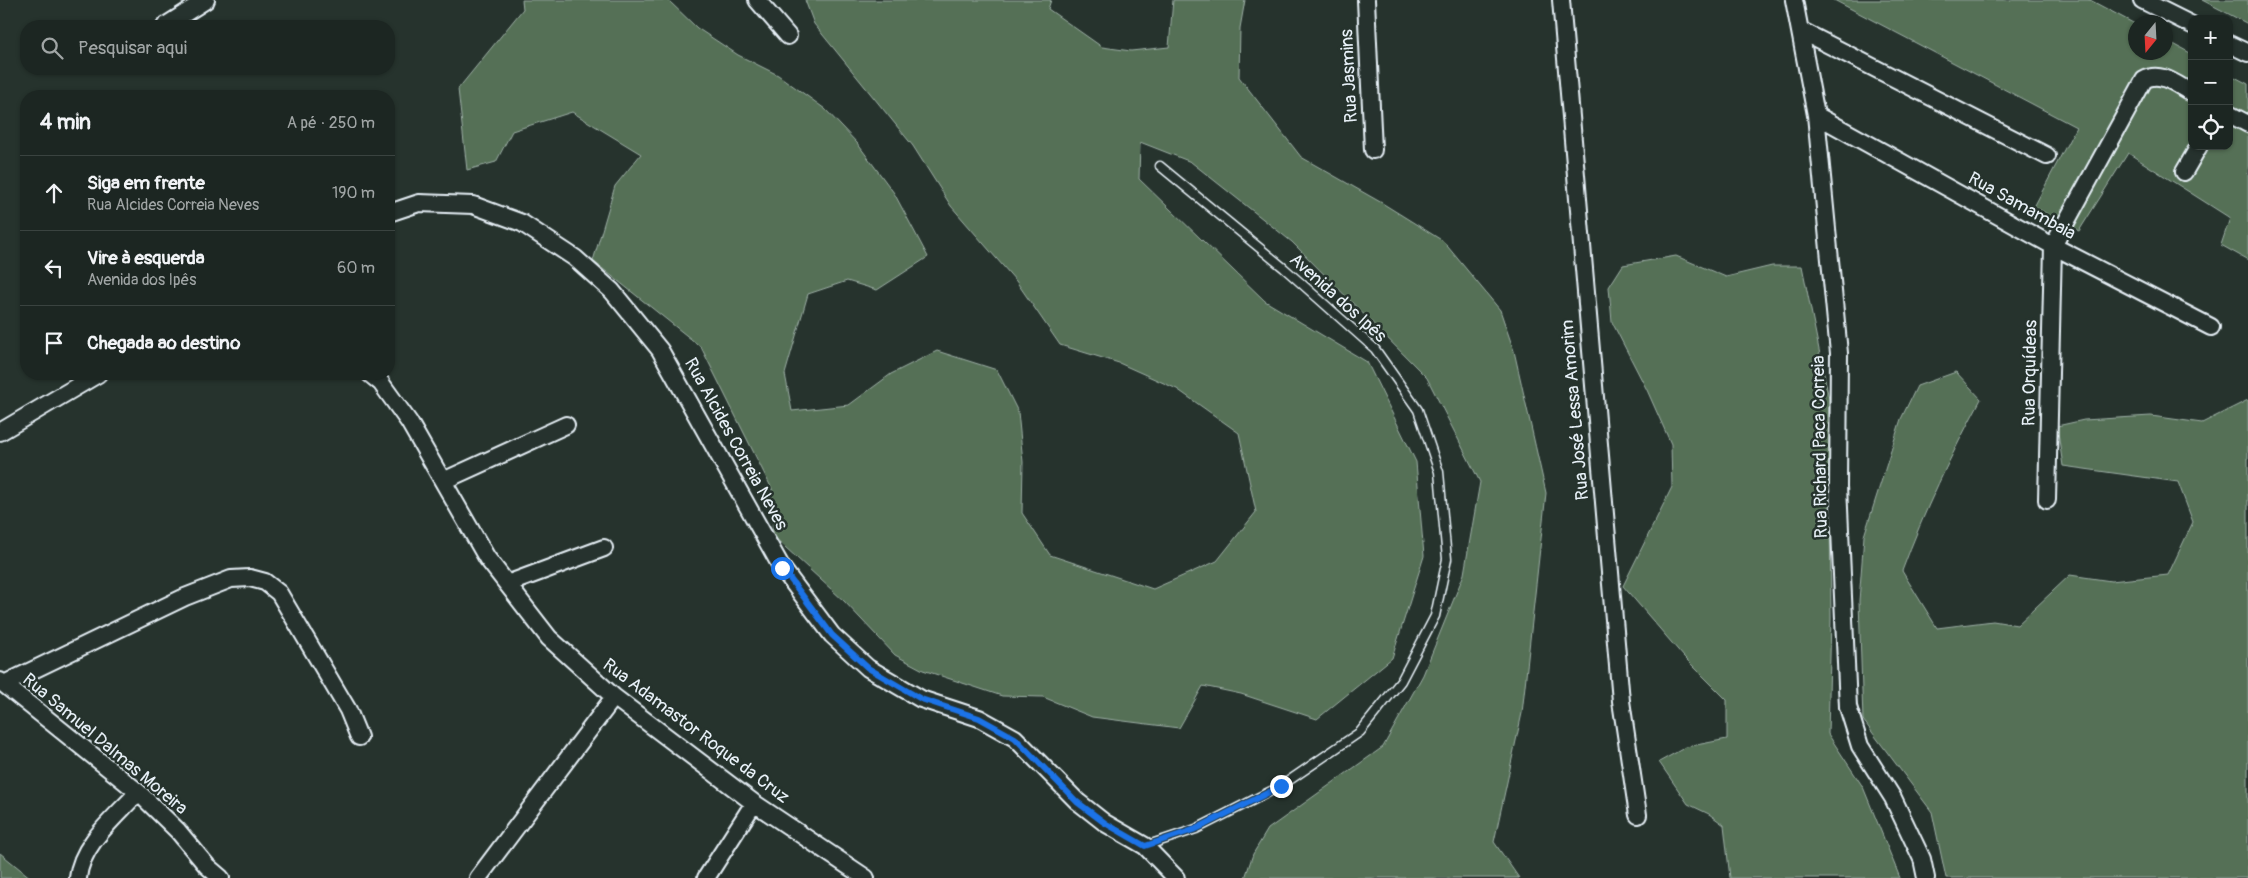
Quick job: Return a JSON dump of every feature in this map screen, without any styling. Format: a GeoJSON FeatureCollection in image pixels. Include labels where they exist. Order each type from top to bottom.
{"type":"FeatureCollection","features":[{"type":"Feature","properties":{"kind":"street"},"geometry":{"type":"LineString","coordinates":[[174,20],[206,0]]}},
{"type":"Feature","properties":{"kind":"street"},"geometry":{"type":"LineString","coordinates":[[757,0],[788,36]]}},
{"type":"Feature","properties":{"kind":"street","name":"Rua Jasmins"},"geometry":{"type":"LineString","coordinates":[[1366,0],[1373,150]]}},
{"type":"Feature","properties":{"kind":"street","name":"Rua José Lessa Amorim"},"geometry":{"type":"LineString","coordinates":[[1561,0],[1621,701],[1638,816]]}},
{"type":"Feature","properties":{"kind":"street","name":"Rua Richard Paca Correia"},"geometry":{"type":"LineString","coordinates":[[1794,0],[1816,115],[1839,353],[1838,486],[1848,707],[1860,746],[1893,798],[1922,859],[1926,878]]}},
{"type":"Feature","properties":{"kind":"street"},"geometry":{"type":"LineString","coordinates":[[2142,0],[2188,23]]}},
{"type":"Feature","properties":{"kind":"street"},"geometry":{"type":"LineString","coordinates":[[1800,30],[2047,156]]}},
{"type":"Feature","properties":{"kind":"street"},"geometry":{"type":"LineString","coordinates":[[2233,46],[2248,53]]}},
{"type":"Feature","properties":{"kind":"street"},"geometry":{"type":"LineString","coordinates":[[2053,246],[2144,80],[2152,76],[2161,77],[2188,91]]}},
{"type":"Feature","properties":{"kind":"street","name":"Rua Samambaia"},"geometry":{"type":"LineString","coordinates":[[1816,115],[2053,246],[2211,327]]}},
{"type":"Feature","properties":{"kind":"street"},"geometry":{"type":"LineString","coordinates":[[2233,116],[2248,124]]}},
{"type":"Feature","properties":{"kind":"street"},"geometry":{"type":"LineString","coordinates":[[2184,172],[2196,150]]}},
{"type":"Feature","properties":{"kind":"street","name":"Rua Alcides Correia Neves"},"geometry":{"type":"LineString","coordinates":[[395,211],[419,203],[473,205],[522,222],[575,258],[612,291],[660,350],[782,568],[832,635],[868,668],[921,699],[979,718],[1015,738],[1077,802],[1105,823],[1145,846],[1176,878]]}},
{"type":"Feature","properties":{"kind":"street","name":"Rua Orquídeas"},"geometry":{"type":"LineString","coordinates":[[2047,500],[2053,246]]}},
{"type":"Feature","properties":{"kind":"street"},"geometry":{"type":"LineString","coordinates":[[0,432],[88,380]]}},
{"type":"Feature","properties":{"kind":"street","name":"Rua Adamastor Roque da Cruz"},"geometry":{"type":"LineString","coordinates":[[377,380],[409,422],[487,558],[549,638],[614,697],[754,803],[866,878]]}},
{"type":"Feature","properties":{"kind":"street"},"geometry":{"type":"LineString","coordinates":[[442,481],[566,425]]}},
{"type":"Feature","properties":{"kind":"street"},"geometry":{"type":"LineString","coordinates":[[507,584],[604,548]]}},
{"type":"Feature","properties":{"kind":"street","name":"Rua Samuel Dalmas Moreira"},"geometry":{"type":"LineString","coordinates":[[220,878],[207,866],[178,831],[138,792],[2,682],[185,597],[231,579],[250,578],[265,582],[279,593],[348,710],[359,737]]}},
{"type":"Feature","properties":{"kind":"street"},"geometry":{"type":"LineString","coordinates":[[478,878],[614,697]]}},
{"type":"Feature","properties":{"kind":"street"},"geometry":{"type":"LineString","coordinates":[[78,878],[80,864],[90,847],[138,792]]}},
{"type":"Feature","properties":{"kind":"street"},"geometry":{"type":"LineString","coordinates":[[706,878],[754,803]]}},
{"type":"Feature","properties":{"kind":"lane","name":"Avenida dos Ipês"},"geometry":{"type":"LineString","coordinates":[[1145,846],[1196,829],[1281,786],[1360,732],[1401,681],[1435,616],[1447,559],[1439,472],[1418,410],[1375,349],[1284,268],[1160,166]]}},
{"type":"Feature","properties":{"kind":"green space"},"geometry":{"type":"Polygon","coordinates":[[[522,0],[668,0],[697,28],[738,55],[778,75],[825,109],[857,143],[894,193],[928,257],[877,290],[847,281],[808,294],[785,374],[792,411],[849,405],[891,374],[937,351],[997,370],[1018,412],[1023,462],[1022,513],[1050,555],[1153,589],[1217,561],[1256,512],[1239,433],[1177,389],[1119,363],[1060,345],[1016,281],[951,206],[913,146],[814,24],[805,0],[1051,0],[1048,9],[1102,47],[1131,51],[1169,47],[1173,0],[1245,0],[1240,28],[1239,77],[1301,157],[1382,203],[1443,241],[1500,310],[1514,351],[1546,493],[1522,713],[1494,842],[1519,878],[1245,878],[1253,854],[1268,829],[1383,747],[1423,675],[1464,574],[1480,482],[1427,378],[1292,242],[1191,162],[1140,142],[1139,179],[1265,301],[1367,362],[1416,462],[1424,556],[1392,658],[1317,719],[1241,694],[1203,686],[1179,728],[1092,717],[1043,697],[1002,696],[923,670],[895,655],[844,601],[773,536],[772,489],[701,347],[593,261],[615,186],[641,154],[572,112],[512,131],[496,162],[467,170],[458,89],[523,9],[522,0]]]}},
{"type":"Feature","properties":{"kind":"green space"},"geometry":{"type":"Polygon","coordinates":[[[1834,0],[2090,0],[2128,20],[2128,60],[2173,60],[2173,44],[2188,52],[2188,150],[2233,150],[2233,76],[2248,84],[2248,260],[2221,245],[2230,218],[2128,153],[2079,231],[2034,207],[2076,127],[1834,0]]]}},
{"type":"Feature","properties":{"kind":"green space"},"geometry":{"type":"Polygon","coordinates":[[[2202,0],[2248,0],[2248,24],[2202,0]]]}},
{"type":"Feature","properties":{"kind":"green space"},"geometry":{"type":"Polygon","coordinates":[[[1676,256],[1726,277],[1772,266],[1802,266],[1829,399],[1831,618],[1828,734],[1863,787],[1900,878],[1730,878],[1724,825],[1709,814],[1688,804],[1659,762],[1686,747],[1727,739],[1727,700],[1684,657],[1623,586],[1672,487],[1671,444],[1647,390],[1612,322],[1609,287],[1623,265],[1676,256]]]}},
{"type":"Feature","properties":{"kind":"green space"},"geometry":{"type":"Polygon","coordinates":[[[1956,372],[1981,399],[1938,484],[1902,571],[1937,628],[1993,621],[2017,625],[2070,575],[2111,581],[2168,575],[2193,522],[2178,482],[2063,466],[2057,426],[2084,420],[2151,416],[2202,423],[2248,400],[2248,878],[1946,878],[1932,812],[1863,720],[1859,601],[1864,536],[1901,419],[1917,386],[1956,372]]]}},
{"type":"Feature","properties":{"kind":"green space"},"geometry":{"type":"Polygon","coordinates":[[[0,853],[31,878],[0,878],[0,853]]]}},
{"type":"Feature","properties":{"kind":"route"},"geometry":{"type":"LineString","coordinates":[[782,568],[832,635],[868,668],[921,699],[979,718],[1015,738],[1077,802],[1105,823],[1145,846],[1196,829],[1281,786]]}}]}
